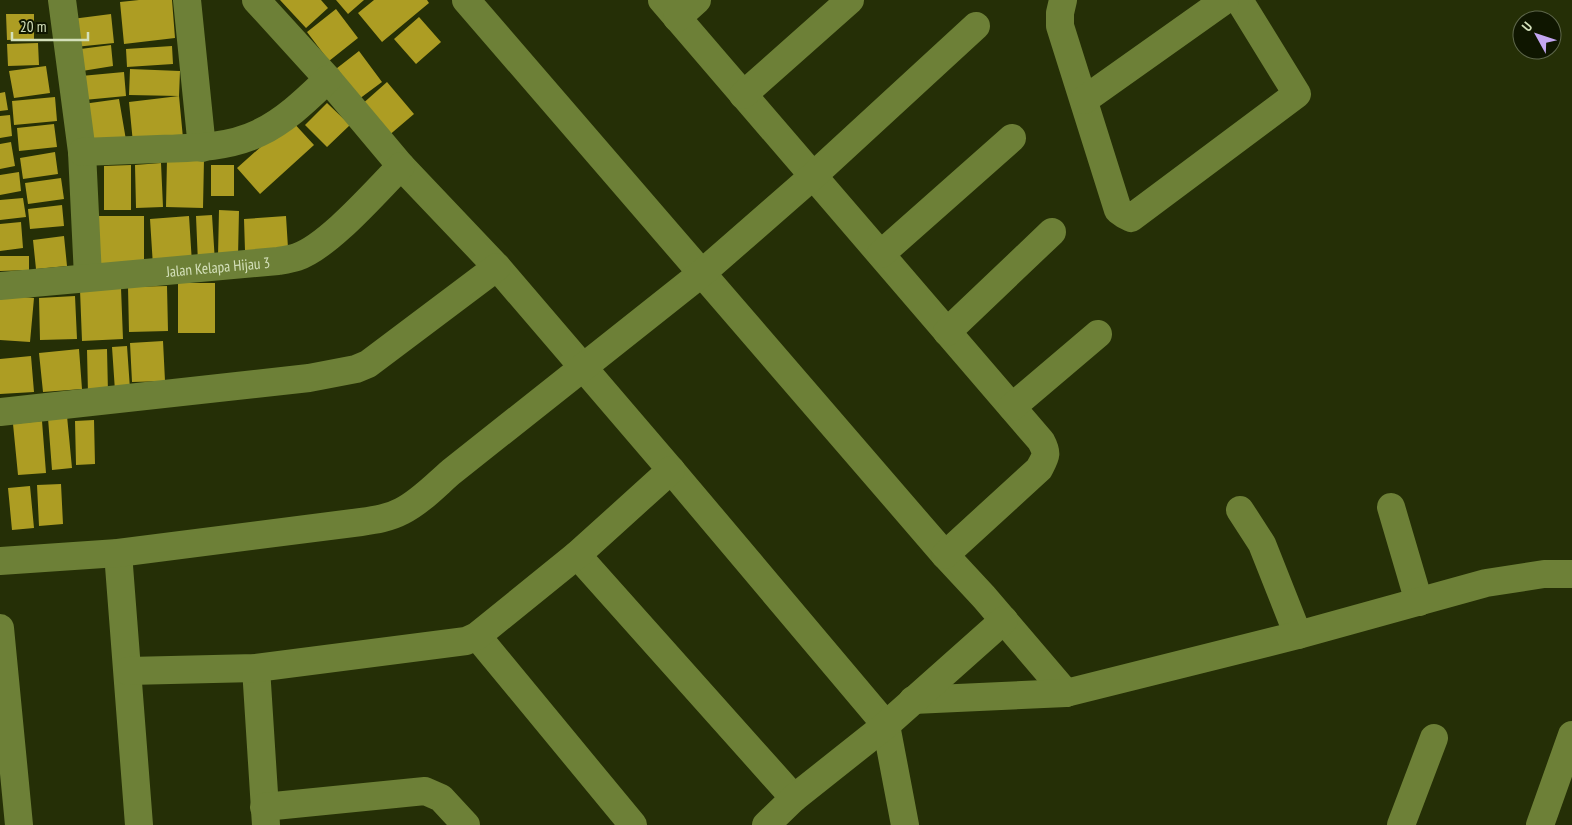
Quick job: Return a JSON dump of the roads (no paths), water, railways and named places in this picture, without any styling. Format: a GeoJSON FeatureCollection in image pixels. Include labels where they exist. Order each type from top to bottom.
{"type":"FeatureCollection","features":[{"type":"Feature","properties":{"kind":"street"},"geometry":{"type":"LineString","coordinates":[[62,0],[82,152],[88,277]]}},
{"type":"Feature","properties":{"kind":"street"},"geometry":{"type":"LineString","coordinates":[[187,0],[202,148]]}},
{"type":"Feature","properties":{"kind":"street"},"geometry":{"type":"LineString","coordinates":[[256,0],[328,79],[401,166],[497,267],[886,725],[906,825]]}},
{"type":"Feature","properties":{"kind":"street"},"geometry":{"type":"LineString","coordinates":[[466,0],[1066,693]]}},
{"type":"Feature","properties":{"kind":"street"},"geometry":{"type":"LineString","coordinates":[[697,0],[669,9],[1041,441],[1046,452],[1045,459],[1039,469],[945,555]]}},
{"type":"Feature","properties":{"kind":"street"},"geometry":{"type":"LineString","coordinates":[[743,95],[850,0]]}},
{"type":"Feature","properties":{"kind":"street"},"geometry":{"type":"LineString","coordinates":[[1063,0],[1060,26],[1118,210],[1130,218],[1297,94],[1239,0]]}},
{"type":"Feature","properties":{"kind":"street"},"geometry":{"type":"LineString","coordinates":[[1084,100],[1225,0]]}},
{"type":"Feature","properties":{"kind":"street"},"geometry":{"type":"LineString","coordinates":[[0,561],[118,554],[361,522],[384,518],[402,511],[419,500],[451,472],[702,273],[813,176],[976,26]]}},
{"type":"Feature","properties":{"kind":"street"},"geometry":{"type":"LineString","coordinates":[[82,152],[202,148],[239,141],[259,133],[298,108],[328,79]]}},
{"type":"Feature","properties":{"kind":"street"},"geometry":{"type":"LineString","coordinates":[[881,254],[1012,138]]}},
{"type":"Feature","properties":{"kind":"street","name":"Jalan Kelapa Hijau 3"},"geometry":{"type":"LineString","coordinates":[[0,286],[278,261],[298,256],[314,248],[336,230],[401,166]]}},
{"type":"Feature","properties":{"kind":"street"},"geometry":{"type":"LineString","coordinates":[[947,332],[1052,232]]}},
{"type":"Feature","properties":{"kind":"street"},"geometry":{"type":"LineString","coordinates":[[0,412],[309,378],[356,369],[368,364],[497,267]]}},
{"type":"Feature","properties":{"kind":"street"},"geometry":{"type":"LineString","coordinates":[[1012,407],[1098,334]]}},
{"type":"Feature","properties":{"kind":"street"},"geometry":{"type":"LineString","coordinates":[[128,671],[256,668],[466,641],[478,636],[577,554],[671,470]]}},
{"type":"Feature","properties":{"kind":"street"},"geometry":{"type":"LineString","coordinates":[[1391,506],[1419,602]]}},
{"type":"Feature","properties":{"kind":"street"},"geometry":{"type":"LineString","coordinates":[[1240,510],[1262,544],[1298,635]]}},
{"type":"Feature","properties":{"kind":"street"},"geometry":{"type":"LineString","coordinates":[[118,554],[139,825]]}},
{"type":"Feature","properties":{"kind":"street"},"geometry":{"type":"LineString","coordinates":[[577,554],[794,798]]}},
{"type":"Feature","properties":{"kind":"street"},"geometry":{"type":"LineString","coordinates":[[914,700],[1066,693],[1298,635],[1486,584],[1544,574],[1572,574]]}},
{"type":"Feature","properties":{"kind":"street"},"geometry":{"type":"LineString","coordinates":[[766,825],[794,798],[886,725],[1004,620]]}},
{"type":"Feature","properties":{"kind":"street"},"geometry":{"type":"LineString","coordinates":[[0,628],[2,667],[19,825]]}},
{"type":"Feature","properties":{"kind":"street"},"geometry":{"type":"LineString","coordinates":[[478,636],[633,825]]}},
{"type":"Feature","properties":{"kind":"street"},"geometry":{"type":"LineString","coordinates":[[256,668],[265,816],[425,791],[441,798],[466,825]]}},
{"type":"Feature","properties":{"kind":"street"},"geometry":{"type":"LineString","coordinates":[[1540,825],[1572,735]]}},
{"type":"Feature","properties":{"kind":"street"},"geometry":{"type":"LineString","coordinates":[[1402,825],[1434,738]]}}]}
